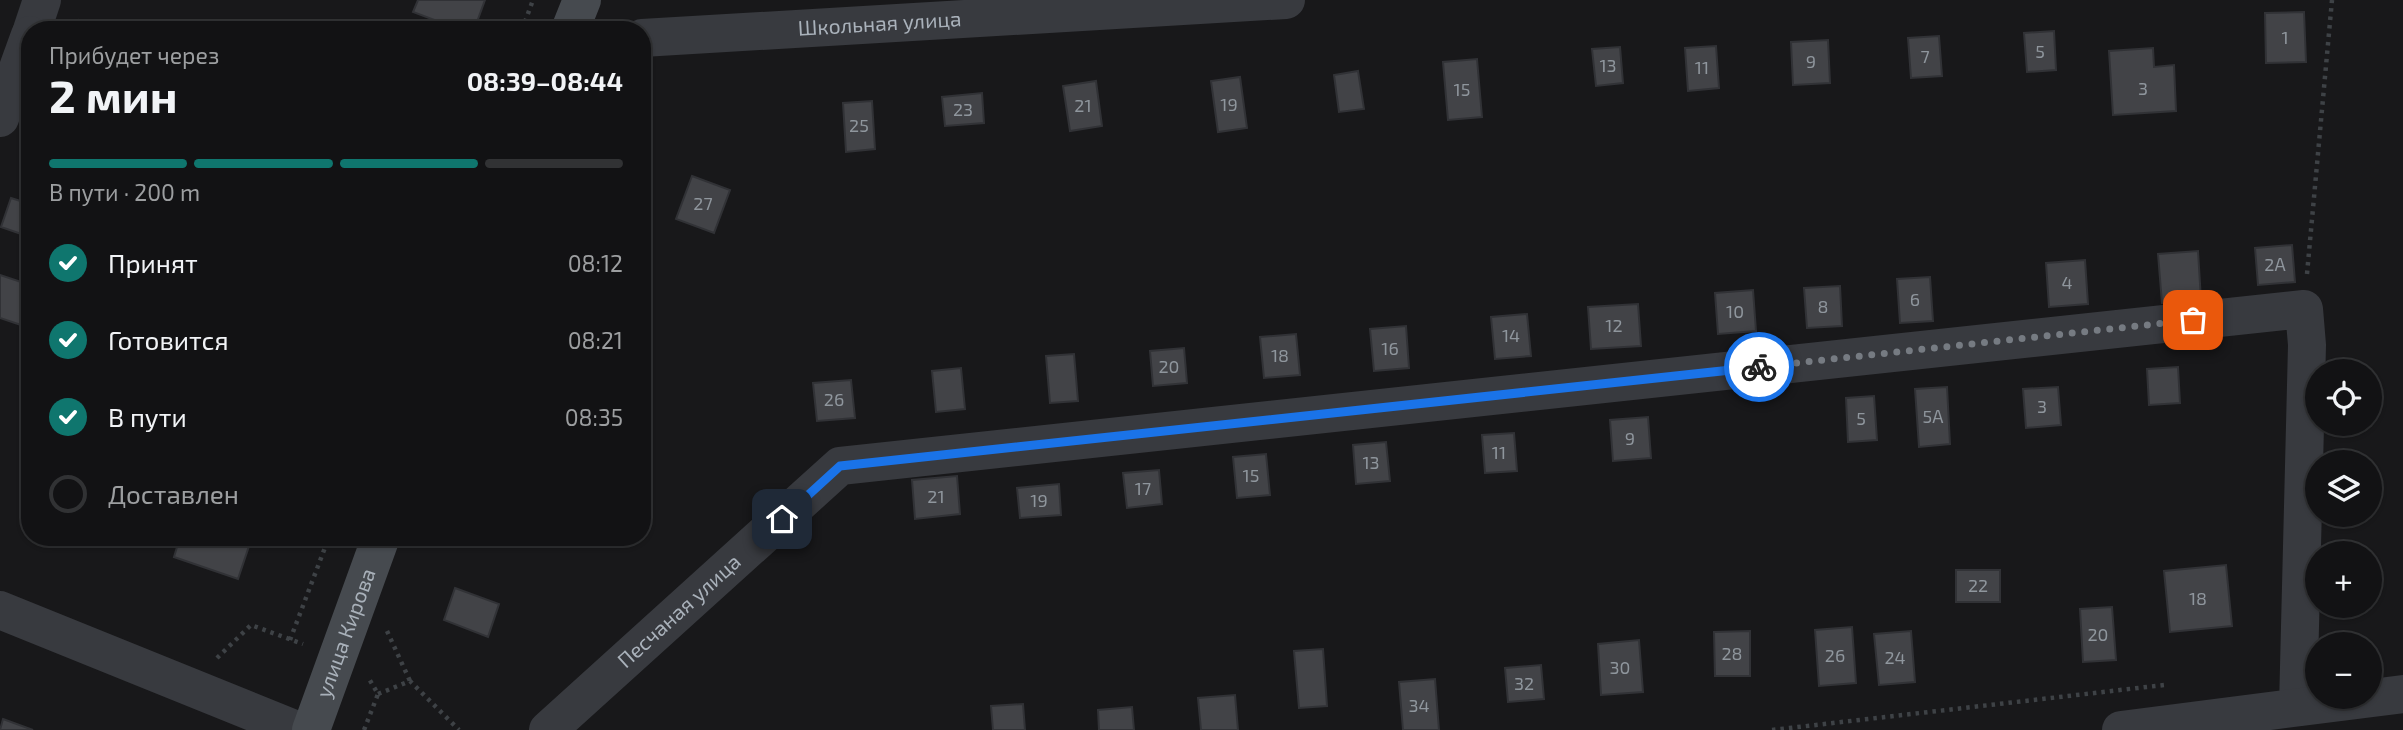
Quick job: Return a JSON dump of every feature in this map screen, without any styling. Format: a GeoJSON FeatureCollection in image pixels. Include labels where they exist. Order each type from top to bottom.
{"type":"FeatureCollection","features":[{"type":"Feature","properties":{"kind":"main road"},"geometry":{"type":"LineString","coordinates":[[574,21],[582,0]]}},
{"type":"Feature","properties":{"kind":"main road","name":"улица Кирова"},"geometry":{"type":"LineString","coordinates":[[311,730],[378,546]]}},
{"type":"Feature","properties":{"kind":"street"},"geometry":{"type":"LineString","coordinates":[[35,21],[42,0]]}},
{"type":"Feature","properties":{"kind":"street","name":"Школьная улица"},"geometry":{"type":"LineString","coordinates":[[651,37],[1286,0]]}},
{"type":"Feature","properties":{"kind":"street"},"geometry":{"type":"LineString","coordinates":[[0,118],[21,60]]}},
{"type":"Feature","properties":{"kind":"street"},"geometry":{"type":"LineString","coordinates":[[2298,707],[2307,345],[2304,309]]}},
{"type":"Feature","properties":{"kind":"street","name":"Песчаная улица"},"geometry":{"type":"LineString","coordinates":[[548,730],[840,466],[2304,309]]}},
{"type":"Feature","properties":{"kind":"street"},"geometry":{"type":"LineString","coordinates":[[0,610],[297,730]]}},
{"type":"Feature","properties":{"kind":"street"},"geometry":{"type":"LineString","coordinates":[[2121,730],[2403,694]]}},
{"type":"Feature","properties":{"kind":"path"},"geometry":{"type":"LineString","coordinates":[[525,21],[533,0]]}},
{"type":"Feature","properties":{"kind":"path"},"geometry":{"type":"LineString","coordinates":[[2304,309],[2332,0]]}},
{"type":"Feature","properties":{"kind":"path"},"geometry":{"type":"LineString","coordinates":[[290,640],[325,546]]}},
{"type":"Feature","properties":{"kind":"path"},"geometry":{"type":"LineString","coordinates":[[387,630],[410,681],[459,730]]}},
{"type":"Feature","properties":{"kind":"path"},"geometry":{"type":"LineString","coordinates":[[379,694],[410,681]]}},
{"type":"Feature","properties":{"kind":"path"},"geometry":{"type":"LineString","coordinates":[[1772,730],[2174,683]]}},
{"type":"Feature","properties":{"kind":"building"},"geometry":{"type":"Polygon","coordinates":[[[418,0],[485,0],[477,21],[437,21],[413,12],[418,0]]]}},
{"type":"Feature","properties":{"kind":"building"},"geometry":{"type":"Polygon","coordinates":[[[2304,12],[2306,62],[2266,63],[2265,13],[2304,12]]]}},
{"type":"Feature","properties":{"kind":"building"},"geometry":{"type":"Polygon","coordinates":[[[2054,31],[2056,70],[2027,72],[2024,33],[2054,31]]]}},
{"type":"Feature","properties":{"kind":"building"},"geometry":{"type":"Polygon","coordinates":[[[1939,36],[1942,76],[1911,78],[1908,38],[1939,36]]]}},
{"type":"Feature","properties":{"kind":"building"},"geometry":{"type":"Polygon","coordinates":[[[1828,40],[1830,83],[1793,85],[1791,42],[1828,40]]]}},
{"type":"Feature","properties":{"kind":"building"},"geometry":{"type":"Polygon","coordinates":[[[1716,46],[1719,88],[1688,91],[1685,48],[1716,46]]]}},
{"type":"Feature","properties":{"kind":"building"},"geometry":{"type":"Polygon","coordinates":[[[1620,47],[1623,83],[1596,86],[1592,49],[1620,47]]]}},
{"type":"Feature","properties":{"kind":"building"},"geometry":{"type":"Polygon","coordinates":[[[2153,48],[2154,67],[2174,65],[2176,111],[2113,115],[2109,51],[2153,48]]]}},
{"type":"Feature","properties":{"kind":"building"},"geometry":{"type":"Polygon","coordinates":[[[1477,59],[1482,117],[1448,120],[1443,62],[1477,59]]]}},
{"type":"Feature","properties":{"kind":"building"},"geometry":{"type":"Polygon","coordinates":[[[1358,71],[1364,109],[1339,112],[1334,75],[1358,71]]]}},
{"type":"Feature","properties":{"kind":"building"},"geometry":{"type":"Polygon","coordinates":[[[1240,77],[1247,128],[1218,132],[1211,81],[1240,77]]]}},
{"type":"Feature","properties":{"kind":"building"},"geometry":{"type":"Polygon","coordinates":[[[1096,81],[1102,126],[1070,131],[1063,86],[1096,81]]]}},
{"type":"Feature","properties":{"kind":"building"},"geometry":{"type":"Polygon","coordinates":[[[982,93],[984,123],[945,126],[942,97],[982,93]]]}},
{"type":"Feature","properties":{"kind":"building"},"geometry":{"type":"Polygon","coordinates":[[[872,101],[875,149],[846,152],[843,103],[872,101]]]}},
{"type":"Feature","properties":{"kind":"building"},"geometry":{"type":"Polygon","coordinates":[[[692,176],[730,190],[714,233],[676,219],[692,176]]]}},
{"type":"Feature","properties":{"kind":"building"},"geometry":{"type":"Polygon","coordinates":[[[11,198],[21,201],[21,234],[1,227],[11,198]]]}},
{"type":"Feature","properties":{"kind":"building"},"geometry":{"type":"Polygon","coordinates":[[[2292,245],[2295,282],[2258,285],[2255,248],[2292,245]]]}},
{"type":"Feature","properties":{"kind":"building"},"geometry":{"type":"Polygon","coordinates":[[[2198,251],[2201,300],[2162,303],[2158,254],[2198,251]]]}},
{"type":"Feature","properties":{"kind":"building"},"geometry":{"type":"Polygon","coordinates":[[[2085,260],[2088,304],[2049,307],[2046,263],[2085,260]]]}},
{"type":"Feature","properties":{"kind":"building"},"geometry":{"type":"Polygon","coordinates":[[[0,275],[21,282],[21,325],[0,318],[0,275]]]}},
{"type":"Feature","properties":{"kind":"building"},"geometry":{"type":"Polygon","coordinates":[[[1930,277],[1933,321],[1900,323],[1897,279],[1930,277]]]}},
{"type":"Feature","properties":{"kind":"building"},"geometry":{"type":"Polygon","coordinates":[[[1840,286],[1842,326],[1807,328],[1804,288],[1840,286]]]}},
{"type":"Feature","properties":{"kind":"building"},"geometry":{"type":"Polygon","coordinates":[[[1753,290],[1756,331],[1718,334],[1715,293],[1753,290]]]}},
{"type":"Feature","properties":{"kind":"building"},"geometry":{"type":"Polygon","coordinates":[[[1638,304],[1641,346],[1591,349],[1588,307],[1638,304]]]}},
{"type":"Feature","properties":{"kind":"building"},"geometry":{"type":"Polygon","coordinates":[[[1527,314],[1531,356],[1495,359],[1491,317],[1527,314]]]}},
{"type":"Feature","properties":{"kind":"building"},"geometry":{"type":"Polygon","coordinates":[[[1406,326],[1409,368],[1374,371],[1370,329],[1406,326]]]}},
{"type":"Feature","properties":{"kind":"building"},"geometry":{"type":"Polygon","coordinates":[[[1296,334],[1300,375],[1264,378],[1260,337],[1296,334]]]}},
{"type":"Feature","properties":{"kind":"building"},"geometry":{"type":"Polygon","coordinates":[[[1184,348],[1187,383],[1153,386],[1150,351],[1184,348]]]}},
{"type":"Feature","properties":{"kind":"building"},"geometry":{"type":"Polygon","coordinates":[[[1074,354],[1078,401],[1050,403],[1046,356],[1074,354]]]}},
{"type":"Feature","properties":{"kind":"building"},"geometry":{"type":"Polygon","coordinates":[[[2178,367],[2180,403],[2149,405],[2147,369],[2178,367]]]}},
{"type":"Feature","properties":{"kind":"building"},"geometry":{"type":"Polygon","coordinates":[[[961,368],[965,409],[936,412],[932,371],[961,368]]]}},
{"type":"Feature","properties":{"kind":"building"},"geometry":{"type":"Polygon","coordinates":[[[851,380],[855,418],[817,421],[813,383],[851,380]]]}},
{"type":"Feature","properties":{"kind":"building"},"geometry":{"type":"Polygon","coordinates":[[[1947,387],[1950,444],[1919,447],[1915,389],[1947,387]]]}},
{"type":"Feature","properties":{"kind":"building"},"geometry":{"type":"Polygon","coordinates":[[[2058,387],[2061,425],[2026,428],[2023,389],[2058,387]]]}},
{"type":"Feature","properties":{"kind":"building"},"geometry":{"type":"Polygon","coordinates":[[[1874,396],[1877,440],[1848,442],[1846,398],[1874,396]]]}},
{"type":"Feature","properties":{"kind":"building"},"geometry":{"type":"Polygon","coordinates":[[[1648,417],[1651,458],[1613,461],[1610,420],[1648,417]]]}},
{"type":"Feature","properties":{"kind":"building"},"geometry":{"type":"Polygon","coordinates":[[[1514,433],[1517,471],[1485,473],[1482,435],[1514,433]]]}},
{"type":"Feature","properties":{"kind":"building"},"geometry":{"type":"Polygon","coordinates":[[[1386,442],[1390,481],[1356,484],[1353,445],[1386,442]]]}},
{"type":"Feature","properties":{"kind":"building"},"geometry":{"type":"Polygon","coordinates":[[[1266,454],[1270,495],[1237,498],[1233,457],[1266,454]]]}},
{"type":"Feature","properties":{"kind":"building"},"geometry":{"type":"Polygon","coordinates":[[[1159,470],[1162,504],[1127,508],[1123,473],[1159,470]]]}},
{"type":"Feature","properties":{"kind":"building"},"geometry":{"type":"Polygon","coordinates":[[[957,476],[960,514],[915,519],[912,480],[957,476]]]}},
{"type":"Feature","properties":{"kind":"building"},"geometry":{"type":"Polygon","coordinates":[[[1059,484],[1061,515],[1020,518],[1017,488],[1059,484]]]}},
{"type":"Feature","properties":{"kind":"building"},"geometry":{"type":"Polygon","coordinates":[[[177,546],[249,546],[238,579],[174,557],[177,546]]]}},
{"type":"Feature","properties":{"kind":"building"},"geometry":{"type":"Polygon","coordinates":[[[2226,565],[2232,626],[2170,632],[2164,571],[2226,565]]]}},
{"type":"Feature","properties":{"kind":"building"},"geometry":{"type":"Polygon","coordinates":[[[1956,570],[2000,570],[2000,602],[1956,602],[1956,570]]]}},
{"type":"Feature","properties":{"kind":"building"},"geometry":{"type":"Polygon","coordinates":[[[455,588],[499,604],[488,637],[444,620],[455,588]]]}},
{"type":"Feature","properties":{"kind":"building"},"geometry":{"type":"Polygon","coordinates":[[[2112,607],[2116,660],[2083,662],[2080,609],[2112,607]]]}},
{"type":"Feature","properties":{"kind":"building"},"geometry":{"type":"Polygon","coordinates":[[[1852,627],[1856,683],[1819,686],[1815,630],[1852,627]]]}},
{"type":"Feature","properties":{"kind":"building"},"geometry":{"type":"Polygon","coordinates":[[[1750,631],[1750,676],[1715,676],[1714,632],[1750,631]]]}},
{"type":"Feature","properties":{"kind":"building"},"geometry":{"type":"Polygon","coordinates":[[[1911,631],[1915,682],[1879,685],[1874,634],[1911,631]]]}},
{"type":"Feature","properties":{"kind":"building"},"geometry":{"type":"Polygon","coordinates":[[[1639,640],[1643,692],[1601,695],[1598,644],[1639,640]]]}},
{"type":"Feature","properties":{"kind":"building"},"geometry":{"type":"Polygon","coordinates":[[[1323,649],[1327,706],[1299,708],[1294,651],[1323,649]]]}},
{"type":"Feature","properties":{"kind":"building"},"geometry":{"type":"Polygon","coordinates":[[[1541,665],[1544,699],[1508,702],[1505,668],[1541,665]]]}},
{"type":"Feature","properties":{"kind":"building"},"geometry":{"type":"Polygon","coordinates":[[[1435,679],[1439,730],[1403,730],[1399,682],[1435,679]]]}},
{"type":"Feature","properties":{"kind":"building"},"geometry":{"type":"Polygon","coordinates":[[[1235,695],[1238,730],[1201,730],[1198,698],[1235,695]]]}},
{"type":"Feature","properties":{"kind":"building"},"geometry":{"type":"Polygon","coordinates":[[[1023,704],[1025,730],[993,730],[991,706],[1023,704]]]}},
{"type":"Feature","properties":{"kind":"building"},"geometry":{"type":"Polygon","coordinates":[[[1132,707],[1134,730],[1099,730],[1098,710],[1132,707]]]}},
{"type":"Feature","properties":{"kind":"building"},"geometry":{"type":"Polygon","coordinates":[[[3,719],[33,730],[0,730],[3,719]]]}},
{"type":"Feature","properties":{"kind":"way so far"},"geometry":{"type":"LineString","coordinates":[[1759,367],[2193,320]]}},
{"type":"Feature","properties":{"kind":"route"},"geometry":{"type":"LineString","coordinates":[[782,519],[840,466],[1759,367]]}}]}
